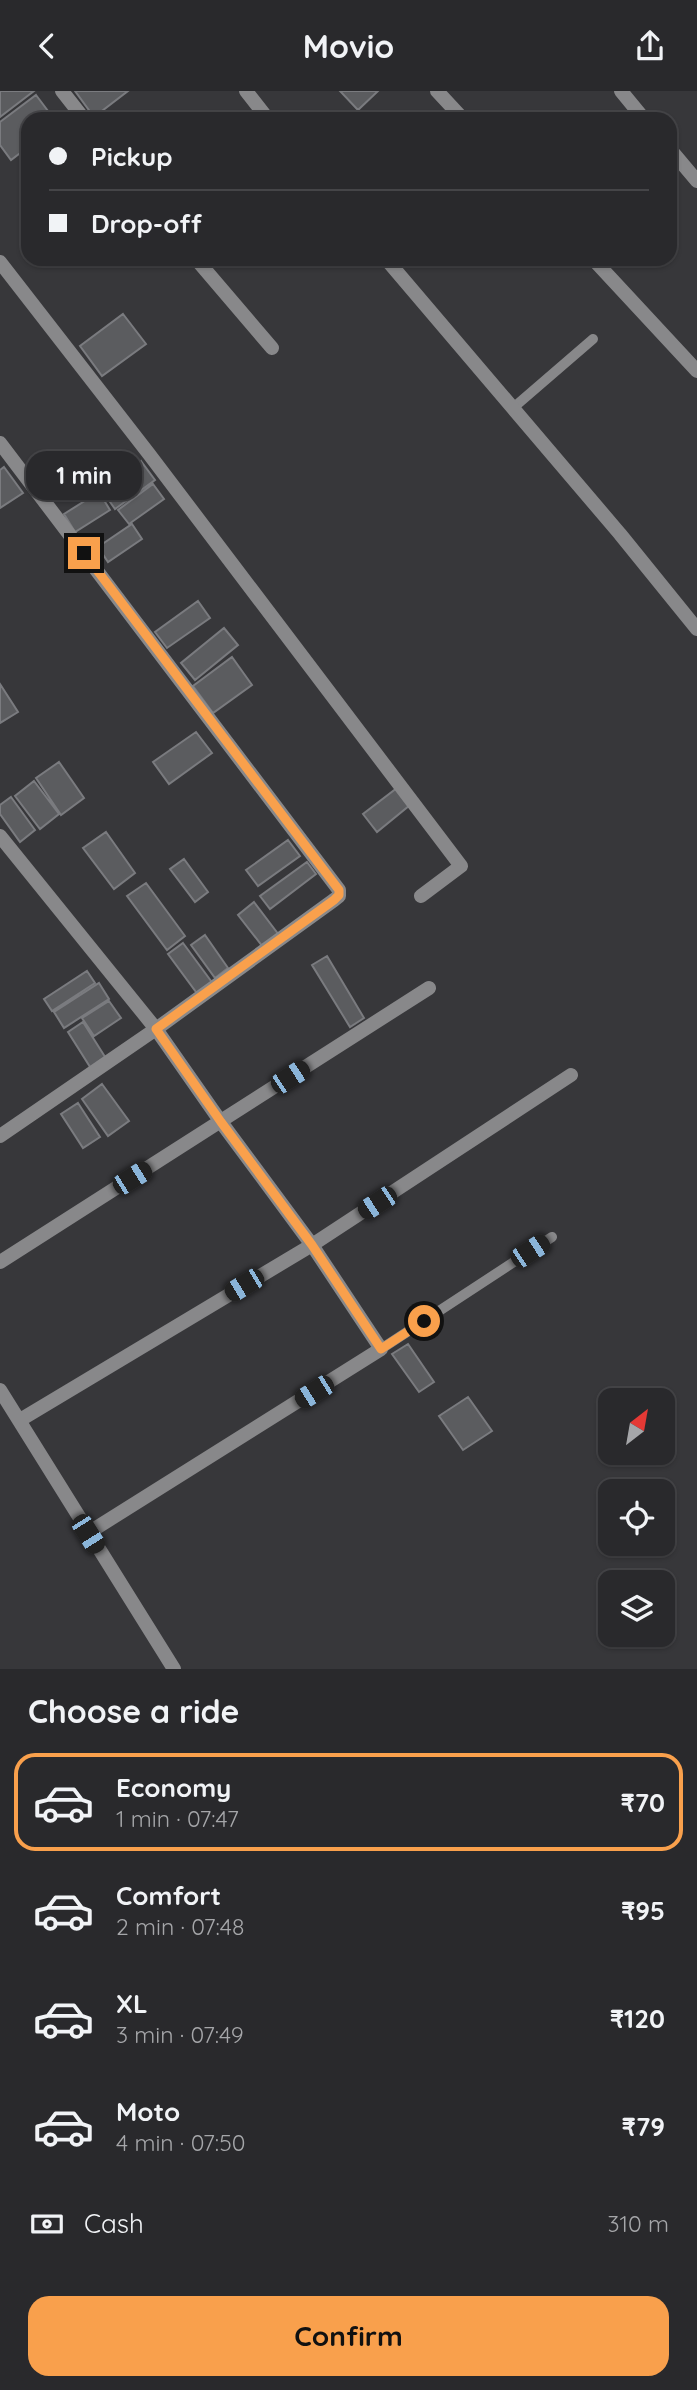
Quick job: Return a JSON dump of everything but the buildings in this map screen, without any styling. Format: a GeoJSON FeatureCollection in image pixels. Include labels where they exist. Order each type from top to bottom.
{"type":"FeatureCollection","features":[{"type":"Feature","properties":{"kind":"street"},"geometry":{"type":"LineString","coordinates":[[62,91],[78,112]]}},
{"type":"Feature","properties":{"kind":"street"},"geometry":{"type":"LineString","coordinates":[[246,91],[262,112]]}},
{"type":"Feature","properties":{"kind":"street"},"geometry":{"type":"LineString","coordinates":[[437,91],[456,112]]}},
{"type":"Feature","properties":{"kind":"street"},"geometry":{"type":"LineString","coordinates":[[621,91],[638,112]]}},
{"type":"Feature","properties":{"kind":"street"},"geometry":{"type":"LineString","coordinates":[[677,157],[697,181]]}},
{"type":"Feature","properties":{"kind":"street"},"geometry":{"type":"LineString","coordinates":[[0,262],[461,866],[421,896]]}},
{"type":"Feature","properties":{"kind":"street"},"geometry":{"type":"LineString","coordinates":[[202,266],[272,348]]}},
{"type":"Feature","properties":{"kind":"street"},"geometry":{"type":"LineString","coordinates":[[392,266],[620,534],[697,629]]}},
{"type":"Feature","properties":{"kind":"street"},"geometry":{"type":"LineString","coordinates":[[600,266],[697,371]]}},
{"type":"Feature","properties":{"kind":"street"},"geometry":{"type":"LineString","coordinates":[[0,443],[339,890],[339,895],[334,900],[156,1029],[0,1136]]}},
{"type":"Feature","properties":{"kind":"street"},"geometry":{"type":"LineString","coordinates":[[0,836],[156,1029],[312,1245],[381,1349],[88,1534]]}},
{"type":"Feature","properties":{"kind":"street"},"geometry":{"type":"LineString","coordinates":[[0,1262],[429,988]]}},
{"type":"Feature","properties":{"kind":"street"},"geometry":{"type":"LineString","coordinates":[[20,1420],[312,1245],[571,1075]]}},
{"type":"Feature","properties":{"kind":"street"},"geometry":{"type":"LineString","coordinates":[[0,1390],[174,1669]]}},
{"type":"Feature","properties":{"kind":"lane"},"geometry":{"type":"LineString","coordinates":[[513,408],[593,339]]}},
{"type":"Feature","properties":{"kind":"lane"},"geometry":{"type":"LineString","coordinates":[[381,1349],[552,1237]]}},
{"type":"Feature","properties":{"kind":"route"},"geometry":{"type":"LineString","coordinates":[[84,553],[339,890],[339,895],[334,900],[156,1029],[312,1245],[381,1349],[424,1321]]}}]}
